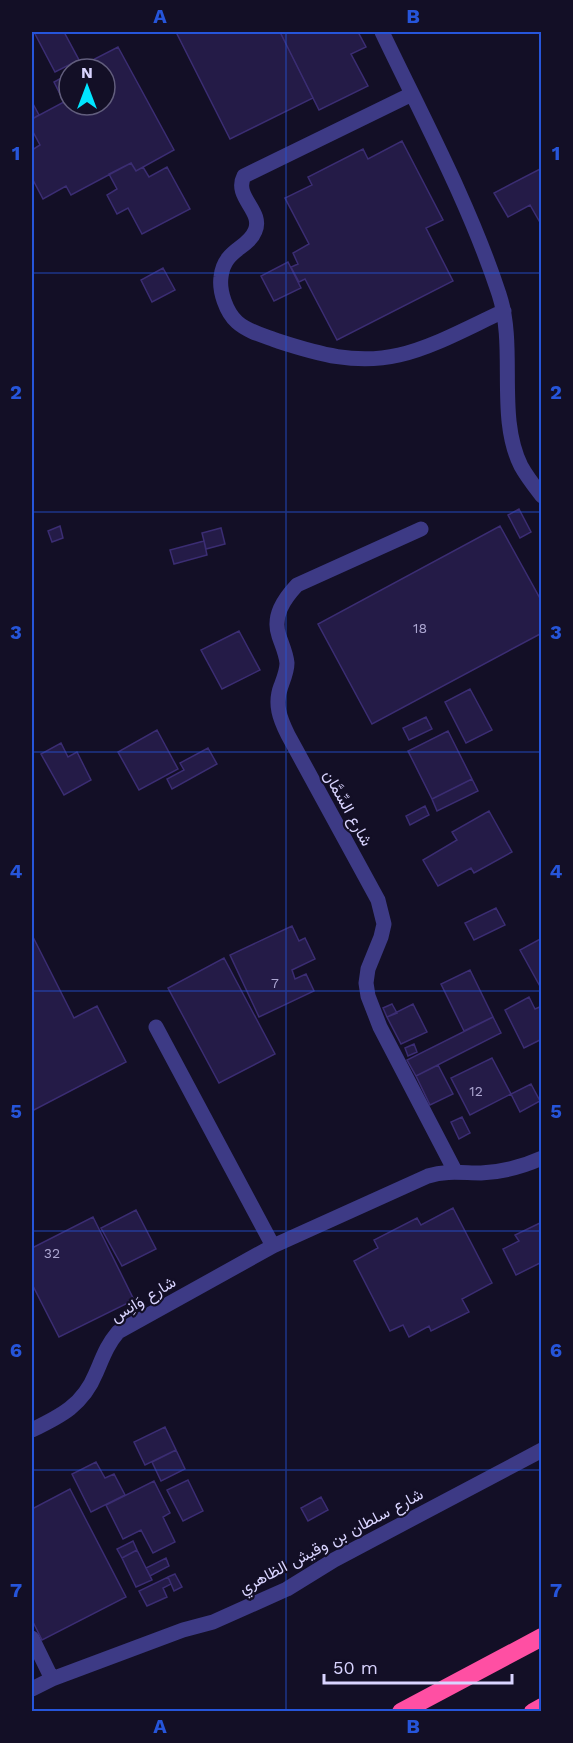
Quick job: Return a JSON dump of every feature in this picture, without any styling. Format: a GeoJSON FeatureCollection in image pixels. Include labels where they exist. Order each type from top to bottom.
{"type":"FeatureCollection","features":[{"type":"Feature","properties":{"kind":"highway"},"geometry":{"type":"LineString","coordinates":[[401,1712],[542,1637]]}},
{"type":"Feature","properties":{"kind":"highway"},"geometry":{"type":"LineString","coordinates":[[533,1712],[542,1707]]}},
{"type":"Feature","properties":{"kind":"street"},"geometry":{"type":"LineString","coordinates":[[382,32],[463,200],[499,295],[507,334],[509,410],[513,442],[521,465],[542,496]]}},
{"type":"Feature","properties":{"kind":"street"},"geometry":{"type":"LineString","coordinates":[[412,94],[244,176],[241,191],[254,213],[257,225],[252,237],[232,253],[222,271],[221,290],[229,312],[244,328],[262,335],[329,356],[364,359],[398,355],[415,350],[504,311]]}},
{"type":"Feature","properties":{"kind":"street","name":"شارع السِّمَّان"},"geometry":{"type":"LineString","coordinates":[[421,529],[297,585],[284,598],[278,614],[278,632],[287,664],[277,701],[278,712],[288,735],[378,900],[384,924],[368,969],[366,983],[373,1009],[455,1171]]}},
{"type":"Feature","properties":{"kind":"street"},"geometry":{"type":"LineString","coordinates":[[156,1027],[273,1246]]}},
{"type":"Feature","properties":{"kind":"street","name":"شارع وَانِس"},"geometry":{"type":"LineString","coordinates":[[32,1430],[69,1410],[80,1400],[91,1384],[109,1342],[118,1332],[273,1246],[442,1171],[502,1171],[522,1167],[542,1158]]}},
{"type":"Feature","properties":{"kind":"street","name":"شارع سلطان بن وقيش الظاهري"},"geometry":{"type":"LineString","coordinates":[[32,1689],[52,1679],[183,1630],[213,1622],[287,1589],[334,1560],[542,1450]]}},
{"type":"Feature","properties":{"kind":"street"},"geometry":{"type":"LineString","coordinates":[[32,1638],[52,1679]]}},
{"type":"Feature","properties":{"kind":"building"},"geometry":{"type":"Polygon","coordinates":[[[34,32],[64,32],[77,57],[57,57],[57,71],[55,72],[34,32]]]}},
{"type":"Feature","properties":{"kind":"building"},"geometry":{"type":"Polygon","coordinates":[[[176,32],[280,32],[313,98],[230,139],[176,32]]]}},
{"type":"Feature","properties":{"kind":"building"},"geometry":{"type":"Polygon","coordinates":[[[280,32],[358,32],[366,47],[351,54],[368,86],[319,110],[280,32]]]}},
{"type":"Feature","properties":{"kind":"building"},"geometry":{"type":"Polygon","coordinates":[[[118,47],[174,150],[136,171],[131,163],[71,195],[66,186],[43,199],[32,178],[32,150],[40,145],[32,130],[32,119],[57,106],[57,117],[117,117],[117,57],[98,57],[118,47]]]}},
{"type":"Feature","properties":{"kind":"building"},"geometry":{"type":"Polygon","coordinates":[[[32,102],[39,115],[32,119],[32,102]]]}},
{"type":"Feature","properties":{"kind":"building"},"geometry":{"type":"Polygon","coordinates":[[[402,141],[443,220],[426,228],[453,281],[337,340],[305,279],[299,282],[291,267],[298,264],[293,253],[309,244],[285,198],[312,185],[308,177],[363,149],[368,159],[402,141]]]}},
{"type":"Feature","properties":{"kind":"building"},"geometry":{"type":"Polygon","coordinates":[[[131,163],[136,171],[143,167],[149,177],[167,167],[190,209],[142,234],[128,208],[117,214],[107,195],[117,189],[109,174],[131,163]]]}},
{"type":"Feature","properties":{"kind":"building"},"geometry":{"type":"Polygon","coordinates":[[[542,168],[542,226],[530,205],[508,217],[494,193],[542,168]]]}},
{"type":"Feature","properties":{"kind":"building"},"geometry":{"type":"Polygon","coordinates":[[[288,262],[301,288],[274,301],[261,276],[288,262]]]}},
{"type":"Feature","properties":{"kind":"building"},"geometry":{"type":"Polygon","coordinates":[[[163,268],[175,290],[152,302],[141,280],[163,268]]]}},
{"type":"Feature","properties":{"kind":"building"},"geometry":{"type":"Polygon","coordinates":[[[519,509],[531,532],[520,538],[508,515],[519,509]]]}},
{"type":"Feature","properties":{"kind":"building"},"geometry":{"type":"Polygon","coordinates":[[[60,526],[63,538],[52,542],[48,531],[60,526]]]}},
{"type":"Feature","properties":{"kind":"building"},"geometry":{"type":"Polygon","coordinates":[[[500,526],[542,602],[542,633],[372,724],[318,624],[500,526]]]}},
{"type":"Feature","properties":{"kind":"building"},"geometry":{"type":"Polygon","coordinates":[[[221,528],[225,544],[206,549],[202,533],[221,528]]]}},
{"type":"Feature","properties":{"kind":"building"},"geometry":{"type":"Polygon","coordinates":[[[204,541],[207,555],[174,564],[170,550],[204,541]]]}},
{"type":"Feature","properties":{"kind":"building"},"geometry":{"type":"Polygon","coordinates":[[[239,631],[260,670],[222,689],[201,650],[239,631]]]}},
{"type":"Feature","properties":{"kind":"building"},"geometry":{"type":"Polygon","coordinates":[[[470,689],[492,730],[466,743],[445,702],[470,689]]]}},
{"type":"Feature","properties":{"kind":"building"},"geometry":{"type":"Polygon","coordinates":[[[426,717],[432,729],[409,740],[403,728],[426,717]]]}},
{"type":"Feature","properties":{"kind":"building"},"geometry":{"type":"Polygon","coordinates":[[[157,730],[178,769],[139,790],[118,752],[157,730]]]}},
{"type":"Feature","properties":{"kind":"building"},"geometry":{"type":"Polygon","coordinates":[[[448,731],[472,779],[432,799],[408,751],[448,731]]]}},
{"type":"Feature","properties":{"kind":"building"},"geometry":{"type":"Polygon","coordinates":[[[61,743],[68,757],[77,752],[91,780],[64,795],[41,754],[61,743]]]}},
{"type":"Feature","properties":{"kind":"building"},"geometry":{"type":"Polygon","coordinates":[[[208,748],[217,764],[172,789],[167,779],[184,770],[180,763],[208,748]]]}},
{"type":"Feature","properties":{"kind":"building"},"geometry":{"type":"Polygon","coordinates":[[[472,779],[478,791],[437,811],[432,799],[472,779]]]}},
{"type":"Feature","properties":{"kind":"building"},"geometry":{"type":"Polygon","coordinates":[[[425,806],[429,815],[410,825],[406,816],[425,806]]]}},
{"type":"Feature","properties":{"kind":"building"},"geometry":{"type":"Polygon","coordinates":[[[489,811],[512,852],[474,873],[471,868],[438,886],[423,860],[457,840],[452,832],[489,811]]]}},
{"type":"Feature","properties":{"kind":"building"},"geometry":{"type":"Polygon","coordinates":[[[496,908],[505,925],[474,940],[465,923],[496,908]]]}},
{"type":"Feature","properties":{"kind":"building"},"geometry":{"type":"Polygon","coordinates":[[[292,926],[299,941],[305,938],[315,959],[292,970],[295,979],[306,974],[314,991],[259,1017],[230,955],[292,926]]]}},
{"type":"Feature","properties":{"kind":"building"},"geometry":{"type":"Polygon","coordinates":[[[32,935],[74,1018],[97,1006],[126,1062],[32,1111],[32,935]]]}},
{"type":"Feature","properties":{"kind":"building"},"geometry":{"type":"Polygon","coordinates":[[[542,938],[542,990],[520,950],[542,938]]]}},
{"type":"Feature","properties":{"kind":"building"},"geometry":{"type":"Polygon","coordinates":[[[224,958],[275,1054],[219,1083],[168,988],[224,958]]]}},
{"type":"Feature","properties":{"kind":"building"},"geometry":{"type":"Polygon","coordinates":[[[470,970],[493,1017],[464,1031],[441,984],[470,970]]]}},
{"type":"Feature","properties":{"kind":"building"},"geometry":{"type":"Polygon","coordinates":[[[529,997],[535,1009],[542,1006],[542,1039],[524,1048],[505,1010],[529,997]]]}},
{"type":"Feature","properties":{"kind":"building"},"geometry":{"type":"Polygon","coordinates":[[[392,1004],[397,1013],[387,1017],[383,1008],[392,1004]]]}},
{"type":"Feature","properties":{"kind":"building"},"geometry":{"type":"Polygon","coordinates":[[[413,1004],[427,1032],[401,1044],[387,1017],[413,1004]]]}},
{"type":"Feature","properties":{"kind":"building"},"geometry":{"type":"Polygon","coordinates":[[[493,1017],[501,1033],[416,1076],[407,1060],[493,1017]]]}},
{"type":"Feature","properties":{"kind":"building"},"geometry":{"type":"Polygon","coordinates":[[[414,1044],[417,1052],[408,1056],[405,1048],[414,1044]]]}},
{"type":"Feature","properties":{"kind":"building"},"geometry":{"type":"Polygon","coordinates":[[[492,1058],[511,1094],[470,1115],[451,1078],[492,1058]]]}},
{"type":"Feature","properties":{"kind":"building"},"geometry":{"type":"Polygon","coordinates":[[[438,1065],[453,1094],[430,1105],[416,1076],[438,1065]]]}},
{"type":"Feature","properties":{"kind":"building"},"geometry":{"type":"Polygon","coordinates":[[[531,1084],[540,1101],[520,1112],[511,1094],[531,1084]]]}},
{"type":"Feature","properties":{"kind":"building"},"geometry":{"type":"Polygon","coordinates":[[[462,1117],[470,1133],[459,1139],[451,1122],[462,1117]]]}},
{"type":"Feature","properties":{"kind":"building"},"geometry":{"type":"Polygon","coordinates":[[[453,1208],[492,1283],[462,1299],[469,1312],[431,1331],[429,1326],[409,1337],[403,1325],[390,1331],[354,1261],[378,1248],[374,1240],[417,1218],[421,1225],[453,1208]]]}},
{"type":"Feature","properties":{"kind":"building"},"geometry":{"type":"Polygon","coordinates":[[[136,1210],[156,1249],[122,1266],[101,1228],[136,1210]]]}},
{"type":"Feature","properties":{"kind":"building"},"geometry":{"type":"Polygon","coordinates":[[[93,1217],[134,1300],[59,1337],[32,1284],[32,1248],[93,1217]]]}},
{"type":"Feature","properties":{"kind":"building"},"geometry":{"type":"Polygon","coordinates":[[[542,1222],[542,1262],[516,1275],[503,1249],[519,1241],[515,1235],[542,1222]]]}},
{"type":"Feature","properties":{"kind":"building"},"geometry":{"type":"Polygon","coordinates":[[[165,1427],[176,1450],[145,1465],[134,1442],[165,1427]]]}},
{"type":"Feature","properties":{"kind":"building"},"geometry":{"type":"Polygon","coordinates":[[[176,1450],[185,1469],[161,1481],[152,1462],[176,1450]]]}},
{"type":"Feature","properties":{"kind":"building"},"geometry":{"type":"Polygon","coordinates":[[[96,1462],[105,1478],[114,1474],[125,1495],[91,1512],[72,1474],[96,1462]]]}},
{"type":"Feature","properties":{"kind":"building"},"geometry":{"type":"Polygon","coordinates":[[[188,1480],[203,1511],[183,1521],[167,1490],[188,1480]]]}},
{"type":"Feature","properties":{"kind":"building"},"geometry":{"type":"Polygon","coordinates":[[[154,1481],[170,1513],[163,1517],[175,1542],[153,1553],[141,1530],[123,1539],[106,1505],[154,1481]]]}},
{"type":"Feature","properties":{"kind":"building"},"geometry":{"type":"Polygon","coordinates":[[[70,1489],[126,1597],[42,1640],[32,1620],[32,1509],[70,1489]]]}},
{"type":"Feature","properties":{"kind":"building"},"geometry":{"type":"Polygon","coordinates":[[[321,1497],[328,1510],[308,1521],[301,1508],[321,1497]]]}},
{"type":"Feature","properties":{"kind":"building"},"geometry":{"type":"Polygon","coordinates":[[[133,1541],[137,1550],[122,1558],[117,1549],[133,1541]]]}},
{"type":"Feature","properties":{"kind":"building"},"geometry":{"type":"Polygon","coordinates":[[[137,1550],[152,1580],[136,1587],[122,1558],[137,1550]]]}},
{"type":"Feature","properties":{"kind":"building"},"geometry":{"type":"Polygon","coordinates":[[[166,1558],[169,1566],[150,1576],[146,1568],[166,1558]]]}},
{"type":"Feature","properties":{"kind":"building"},"geometry":{"type":"Polygon","coordinates":[[[175,1574],[182,1587],[174,1591],[168,1577],[175,1574]]]}},
{"type":"Feature","properties":{"kind":"building"},"geometry":{"type":"Polygon","coordinates":[[[168,1577],[171,1584],[163,1588],[167,1597],[147,1606],[139,1591],[168,1577]]]}}]}
